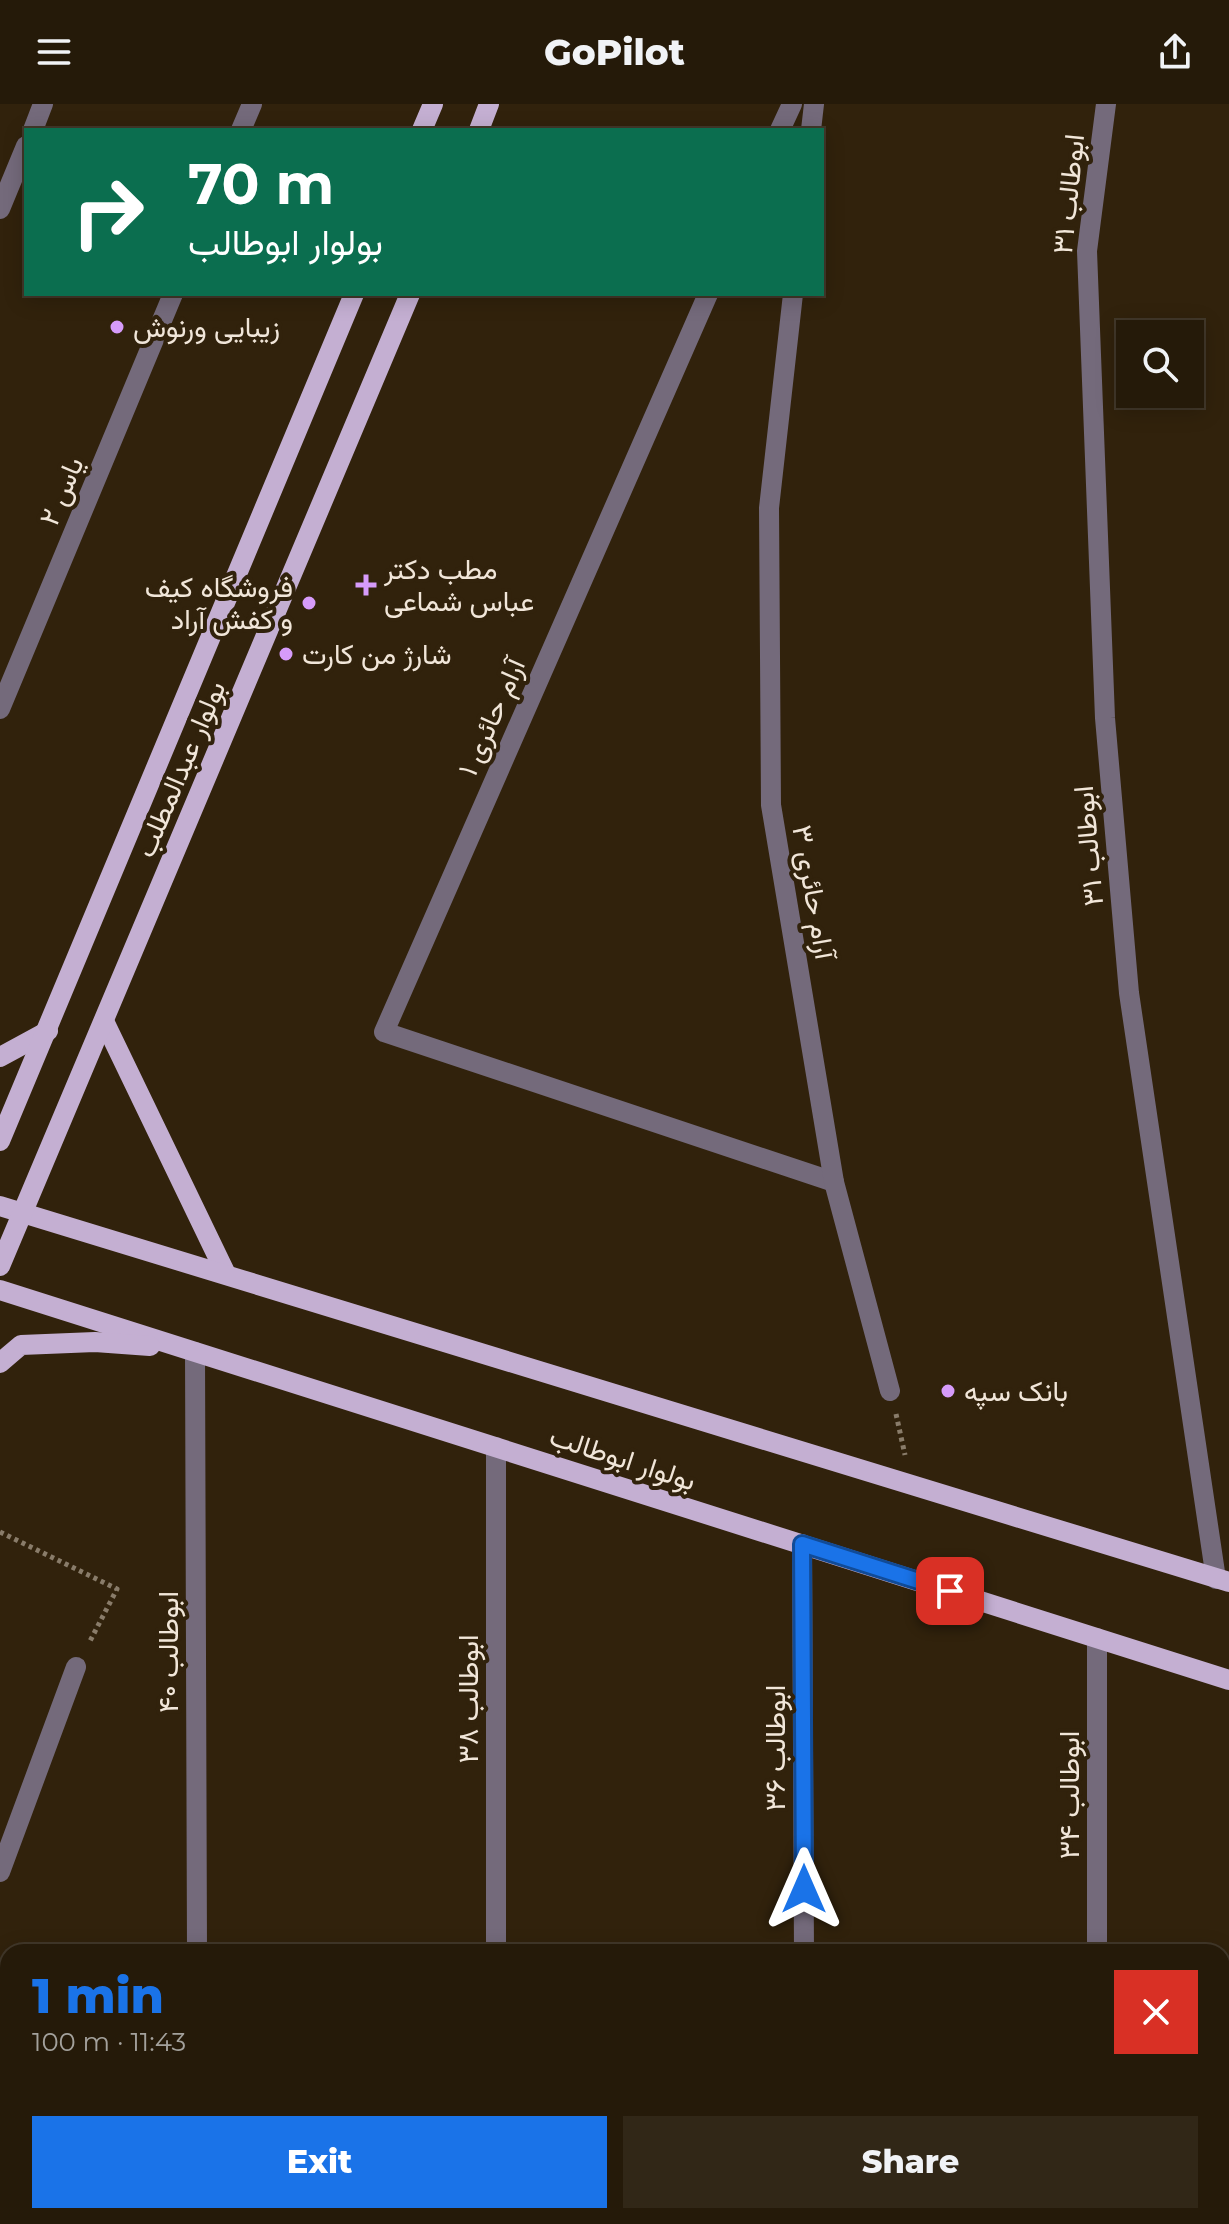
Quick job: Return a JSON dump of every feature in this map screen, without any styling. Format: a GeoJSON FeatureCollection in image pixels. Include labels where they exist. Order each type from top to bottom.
{"type":"FeatureCollection","features":[{"type":"Feature","properties":{"kind":"main road"},"geometry":{"type":"LineString","coordinates":[[423,128],[433,104]]}},
{"type":"Feature","properties":{"kind":"main road"},"geometry":{"type":"LineString","coordinates":[[480,128],[489,104]]}},
{"type":"Feature","properties":{"kind":"main road","name":"بولوار عبدالمطلب"},"geometry":{"type":"LineString","coordinates":[[0,1141],[353,296]]}},
{"type":"Feature","properties":{"kind":"main road","name":"بولوار عبدالمطلب"},"geometry":{"type":"LineString","coordinates":[[0,1266],[409,296]]}},
{"type":"Feature","properties":{"kind":"main road"},"geometry":{"type":"LineString","coordinates":[[104,1021],[226,1274]]}},
{"type":"Feature","properties":{"kind":"main road"},"geometry":{"type":"LineString","coordinates":[[0,1057],[48,1031]]}},
{"type":"Feature","properties":{"kind":"main road","name":"بولوار ابوطالب"},"geometry":{"type":"LineString","coordinates":[[0,1206],[1223,1580]]}},
{"type":"Feature","properties":{"kind":"main road","name":"بولوار ابوطالب"},"geometry":{"type":"LineString","coordinates":[[0,1290],[1229,1680]]}},
{"type":"Feature","properties":{"kind":"main road"},"geometry":{"type":"LineString","coordinates":[[0,1363],[21,1345],[95,1342],[189,1350]]}},
{"type":"Feature","properties":{"kind":"street"},"geometry":{"type":"LineString","coordinates":[[34,128],[43,104]]}},
{"type":"Feature","properties":{"kind":"street"},"geometry":{"type":"LineString","coordinates":[[242,128],[252,104]]}},
{"type":"Feature","properties":{"kind":"street"},"geometry":{"type":"LineString","coordinates":[[781,128],[792,104]]}},
{"type":"Feature","properties":{"kind":"street"},"geometry":{"type":"LineString","coordinates":[[811,128],[814,104]]}},
{"type":"Feature","properties":{"kind":"street","name":"ابوطالب ۳۱"},"geometry":{"type":"LineString","coordinates":[[1106,104],[1087,251],[1105,718],[1129,993],[1223,1580]]}},
{"type":"Feature","properties":{"kind":"street"},"geometry":{"type":"LineString","coordinates":[[0,209],[24,151]]}},
{"type":"Feature","properties":{"kind":"street","name":"یاس ۲"},"geometry":{"type":"LineString","coordinates":[[0,709],[172,296]]}},
{"type":"Feature","properties":{"kind":"street","name":"آرام حائری ۱"},"geometry":{"type":"LineString","coordinates":[[707,296],[384,1032],[834,1182]]}},
{"type":"Feature","properties":{"kind":"street","name":"آرام حائری ۳"},"geometry":{"type":"LineString","coordinates":[[793,296],[769,508],[771,805],[834,1182],[890,1391]]}},
{"type":"Feature","properties":{"kind":"street","name":"ابوطالب ۴۰"},"geometry":{"type":"LineString","coordinates":[[189,1350],[197,1944]]}},
{"type":"Feature","properties":{"kind":"street","name":"ابوطالب ۳۸"},"geometry":{"type":"LineString","coordinates":[[496,1447],[496,1944]]}},
{"type":"Feature","properties":{"kind":"street","name":"ابوطالب ۳۶"},"geometry":{"type":"LineString","coordinates":[[802,1544],[804,1944]]}},
{"type":"Feature","properties":{"kind":"street","name":"ابوطالب ۳۴"},"geometry":{"type":"LineString","coordinates":[[1097,1638],[1097,1944]]}},
{"type":"Feature","properties":{"kind":"street"},"geometry":{"type":"LineString","coordinates":[[0,1872],[76,1667]]}},
{"type":"Feature","properties":{"kind":"path"},"geometry":{"type":"LineString","coordinates":[[890,1391],[913,1487]]}},
{"type":"Feature","properties":{"kind":"path"},"geometry":{"type":"LineString","coordinates":[[0,1532],[117,1589],[76,1667]]}},
{"type":"Feature","properties":{"kind":"place","name":"زیبایی ورنوش"},"geometry":{"type":"Point","coordinates":[117,327]}},
{"type":"Feature","properties":{"kind":"place","name":"مطب دکتر عباس شماعی"},"geometry":{"type":"Point","coordinates":[366,585]}},
{"type":"Feature","properties":{"kind":"place","name":"فروشگاه کیف و کفش آراد"},"geometry":{"type":"Point","coordinates":[309,603]}},
{"type":"Feature","properties":{"kind":"place","name":"شارژ من کارت"},"geometry":{"type":"Point","coordinates":[286,654]}},
{"type":"Feature","properties":{"kind":"place","name":"بانک سپه"},"geometry":{"type":"Point","coordinates":[948,1391]}},
{"type":"Feature","properties":{"kind":"route"},"geometry":{"type":"LineString","coordinates":[[804,1889],[802,1544],[950,1591]]}}]}
